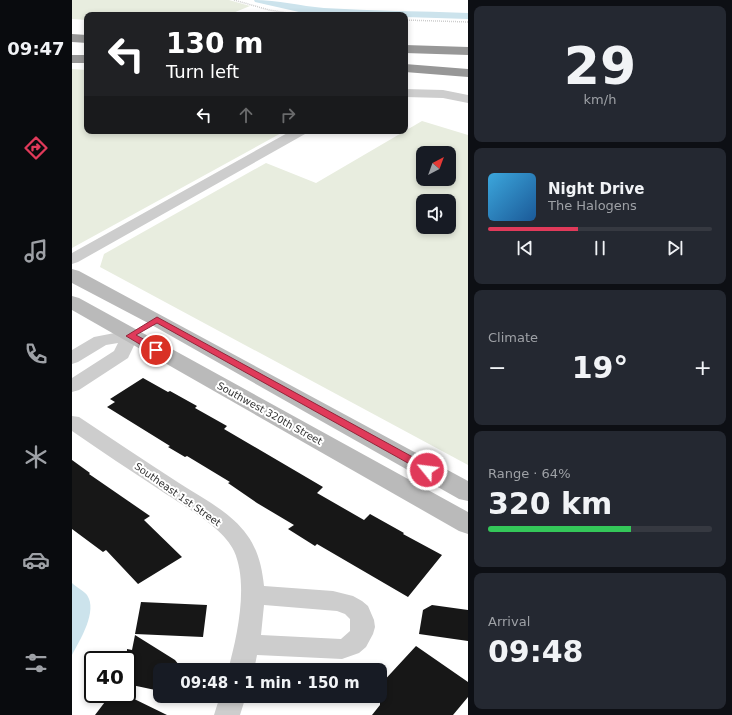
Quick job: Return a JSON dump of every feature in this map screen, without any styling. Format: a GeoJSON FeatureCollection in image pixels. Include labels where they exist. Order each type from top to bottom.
{"type":"FeatureCollection","features":[{"type":"Feature","properties":{"kind":"highway"},"geometry":{"type":"LineString","coordinates":[[72,38],[84,38]]}},
{"type":"Feature","properties":{"kind":"highway"},"geometry":{"type":"LineString","coordinates":[[408,43],[468,44]]}},
{"type":"Feature","properties":{"kind":"highway"},"geometry":{"type":"LineString","coordinates":[[408,49],[468,51]]}},
{"type":"Feature","properties":{"kind":"highway"},"geometry":{"type":"LineString","coordinates":[[72,59],[84,59]]}},
{"type":"Feature","properties":{"kind":"highway"},"geometry":{"type":"LineString","coordinates":[[408,68],[468,72]]}},
{"type":"Feature","properties":{"kind":"street"},"geometry":{"type":"LineString","coordinates":[[408,93],[443,94],[468,99]]}},
{"type":"Feature","properties":{"kind":"street"},"geometry":{"type":"LineString","coordinates":[[72,260],[295,134]]}},
{"type":"Feature","properties":{"kind":"street"},"geometry":{"type":"LineString","coordinates":[[72,275],[157,320],[468,492]]}},
{"type":"Feature","properties":{"kind":"street","name":"Southwest 320th Street"},"geometry":{"type":"LineString","coordinates":[[72,302],[130,336],[468,524]]}},
{"type":"Feature","properties":{"kind":"street"},"geometry":{"type":"LineString","coordinates":[[72,358],[100,340],[130,336],[157,320]]}},
{"type":"Feature","properties":{"kind":"street"},"geometry":{"type":"LineString","coordinates":[[72,386],[122,354],[130,336]]}},
{"type":"Feature","properties":{"kind":"street"},"geometry":{"type":"LineString","coordinates":[[72,363],[90,375]]}},
{"type":"Feature","properties":{"kind":"street","name":"Southeast 1st Street"},"geometry":{"type":"LineString","coordinates":[[72,422],[208,513],[239,540],[248,560],[251,574],[251,604],[242,663]]}},
{"type":"Feature","properties":{"kind":"street"},"geometry":{"type":"LineString","coordinates":[[246,644],[342,649],[352,646],[357,642],[363,630],[362,620],[358,613],[344,603],[251,604]]}},
{"type":"Feature","properties":{"kind":"street"},"geometry":{"type":"LineString","coordinates":[[227,715],[231,703]]}},
{"type":"Feature","properties":{"kind":"path"},"geometry":{"type":"LineString","coordinates":[[234,0],[282,12]]}},
{"type":"Feature","properties":{"kind":"path"},"geometry":{"type":"LineString","coordinates":[[408,20],[468,22]]}},
{"type":"Feature","properties":{"kind":"shaded area"},"geometry":{"type":"Polygon","coordinates":[[[72,0],[229,0],[250,6],[235,12],[84,12],[84,20],[72,19],[72,0]]]}},
{"type":"Feature","properties":{"kind":"shaded area"},"geometry":{"type":"Polygon","coordinates":[[[72,69],[84,70],[84,134],[280,134],[72,248],[72,69]]]}},
{"type":"Feature","properties":{"kind":"shaded area"},"geometry":{"type":"Polygon","coordinates":[[[422,121],[468,135],[468,465],[100,267],[104,254],[266,163],[316,183],[400,134],[408,134],[408,129],[422,121]]]}},
{"type":"Feature","properties":{"kind":"water"},"geometry":{"type":"Polygon","coordinates":[[[72,583],[87,595],[90,602],[90,609],[87,625],[72,655],[72,583]]]}},
{"type":"Feature","properties":{"kind":"building"},"geometry":{"type":"Polygon","coordinates":[[[143,378],[197,406],[195,408],[227,426],[224,429],[323,487],[317,493],[364,520],[370,514],[442,555],[408,597],[317,544],[315,546],[288,529],[294,525],[257,503],[228,483],[230,482],[187,456],[185,457],[168,447],[170,446],[107,407],[115,402],[110,399],[143,378]]]}},
{"type":"Feature","properties":{"kind":"building"},"geometry":{"type":"Polygon","coordinates":[[[72,460],[90,473],[89,474],[150,516],[144,520],[182,557],[138,584],[106,550],[103,552],[72,529],[72,460]]]}},
{"type":"Feature","properties":{"kind":"building"},"geometry":{"type":"Polygon","coordinates":[[[141,602],[207,605],[203,637],[135,634],[141,602]]]}},
{"type":"Feature","properties":{"kind":"building"},"geometry":{"type":"Polygon","coordinates":[[[432,605],[468,610],[468,641],[419,634],[423,610],[432,605]]]}},
{"type":"Feature","properties":{"kind":"building"},"geometry":{"type":"Polygon","coordinates":[[[135,635],[177,663],[153,663],[153,690],[136,686],[136,651],[127,651],[127,649],[132,650],[135,635]]]}},
{"type":"Feature","properties":{"kind":"building"},"geometry":{"type":"Polygon","coordinates":[[[416,646],[468,682],[468,697],[453,715],[372,715],[380,703],[387,703],[387,677],[416,646]]]}},
{"type":"Feature","properties":{"kind":"building"},"geometry":{"type":"Polygon","coordinates":[[[136,700],[167,715],[95,715],[104,703],[136,703],[136,700]]]}},
{"type":"Feature","properties":{"kind":"waterway"},"geometry":{"type":"LineString","coordinates":[[259,0],[299,9],[354,12]]}},
{"type":"Feature","properties":{"kind":"waterway"},"geometry":{"type":"LineString","coordinates":[[408,14],[468,16]]}},
{"type":"Feature","properties":{"kind":"route"},"geometry":{"type":"LineString","coordinates":[[156,350],[130,336],[157,320],[427,470]]}}]}
